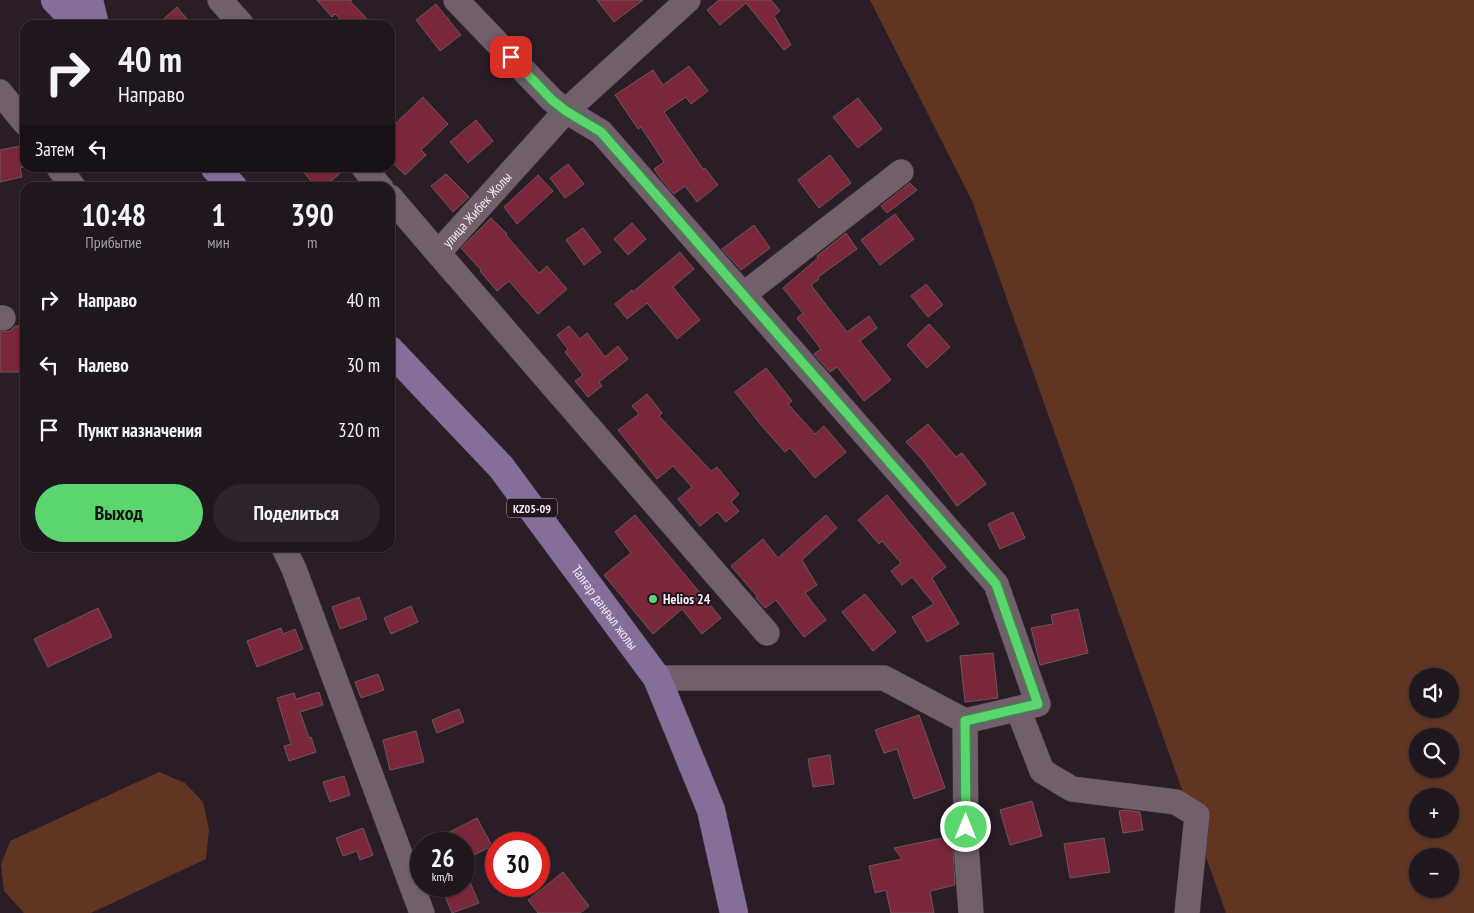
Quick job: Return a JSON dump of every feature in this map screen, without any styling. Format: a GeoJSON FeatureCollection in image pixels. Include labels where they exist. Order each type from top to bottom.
{"type":"FeatureCollection","features":[{"type":"Feature","properties":{"kind":"main road"},"geometry":{"type":"LineString","coordinates":[[55,0],[74,20]]}},
{"type":"Feature","properties":{"kind":"main road"},"geometry":{"type":"LineString","coordinates":[[89,0],[94,20]]}},
{"type":"Feature","properties":{"kind":"main road"},"geometry":{"type":"LineString","coordinates":[[219,172],[228,182]]}},
{"type":"Feature","properties":{"kind":"main road","name":"Талғар даңғыл жолы"},"geometry":{"type":"LineString","coordinates":[[395,355],[502,467],[658,678],[711,810],[734,913]]}},
{"type":"Feature","properties":{"kind":"street"},"geometry":{"type":"LineString","coordinates":[[220,0],[238,20]]}},
{"type":"Feature","properties":{"kind":"street"},"geometry":{"type":"LineString","coordinates":[[456,0],[552,100],[566,111],[601,132],[996,584],[1038,704],[965,721],[884,678],[658,678]]}},
{"type":"Feature","properties":{"kind":"street","name":"улица Жибек Жолы"},"geometry":{"type":"LineString","coordinates":[[395,203],[438,253],[566,111],[688,0]]}},
{"type":"Feature","properties":{"kind":"street"},"geometry":{"type":"LineString","coordinates":[[0,92],[20,118]]}},
{"type":"Feature","properties":{"kind":"street"},"geometry":{"type":"LineString","coordinates":[[368,172],[377,182]]}},
{"type":"Feature","properties":{"kind":"street"},"geometry":{"type":"LineString","coordinates":[[744,295],[901,172]]}},
{"type":"Feature","properties":{"kind":"street"},"geometry":{"type":"LineString","coordinates":[[438,253],[767,633]]}},
{"type":"Feature","properties":{"kind":"street"},"geometry":{"type":"LineString","coordinates":[[286,552],[294,569],[422,913]]}},
{"type":"Feature","properties":{"kind":"street"},"geometry":{"type":"LineString","coordinates":[[1018,709],[1042,771],[1072,789],[1176,802],[1197,815],[1187,913]]}},
{"type":"Feature","properties":{"kind":"street"},"geometry":{"type":"LineString","coordinates":[[965,721],[966,844],[971,913]]}},
{"type":"Feature","properties":{"kind":"shaded area"},"geometry":{"type":"Polygon","coordinates":[[[870,0],[1474,0],[1474,913],[1226,913],[972,201],[870,0]]]}},
{"type":"Feature","properties":{"kind":"shaded area"},"geometry":{"type":"Polygon","coordinates":[[[159,772],[185,783],[203,802],[209,829],[206,859],[91,913],[24,913],[4,891],[1,865],[10,841],[159,772]]]}},
{"type":"Feature","properties":{"kind":"building"},"geometry":{"type":"Polygon","coordinates":[[[317,0],[352,0],[350,1],[368,20],[341,20],[335,14],[332,17],[317,0]]]}},
{"type":"Feature","properties":{"kind":"building"},"geometry":{"type":"Polygon","coordinates":[[[597,0],[643,0],[614,22],[597,0]]]}},
{"type":"Feature","properties":{"kind":"building"},"geometry":{"type":"Polygon","coordinates":[[[719,0],[771,0],[780,11],[774,16],[791,45],[784,50],[746,3],[720,25],[707,10],[719,0]]]}},
{"type":"Feature","properties":{"kind":"building"},"geometry":{"type":"Polygon","coordinates":[[[436,4],[461,35],[440,51],[416,20],[436,4]]]}},
{"type":"Feature","properties":{"kind":"building"},"geometry":{"type":"Polygon","coordinates":[[[177,7],[188,20],[163,20],[177,7]]]}},
{"type":"Feature","properties":{"kind":"building"},"geometry":{"type":"Polygon","coordinates":[[[689,66],[708,91],[691,104],[686,97],[664,112],[703,169],[705,168],[718,185],[697,202],[685,186],[674,194],[661,179],[654,169],[664,162],[641,127],[638,129],[615,95],[653,70],[663,85],[689,66]]]}},
{"type":"Feature","properties":{"kind":"building"},"geometry":{"type":"Polygon","coordinates":[[[423,97],[448,124],[421,150],[426,155],[405,175],[395,165],[395,124],[423,97]]]}},
{"type":"Feature","properties":{"kind":"building"},"geometry":{"type":"Polygon","coordinates":[[[858,98],[882,129],[858,148],[833,117],[858,98]]]}},
{"type":"Feature","properties":{"kind":"building"},"geometry":{"type":"Polygon","coordinates":[[[476,120],[493,141],[468,163],[450,142],[476,120]]]}},
{"type":"Feature","properties":{"kind":"building"},"geometry":{"type":"Polygon","coordinates":[[[20,146],[20,172],[22,177],[0,182],[0,150],[20,146]]]}},
{"type":"Feature","properties":{"kind":"building"},"geometry":{"type":"Polygon","coordinates":[[[830,155],[851,183],[819,208],[798,180],[830,155]]]}},
{"type":"Feature","properties":{"kind":"building"},"geometry":{"type":"Polygon","coordinates":[[[568,164],[584,184],[565,198],[550,178],[568,164]]]}},
{"type":"Feature","properties":{"kind":"building"},"geometry":{"type":"Polygon","coordinates":[[[303,172],[341,172],[330,182],[312,182],[303,172]]]}},
{"type":"Feature","properties":{"kind":"building"},"geometry":{"type":"Polygon","coordinates":[[[446,174],[469,197],[453,212],[431,186],[446,174]]]}},
{"type":"Feature","properties":{"kind":"building"},"geometry":{"type":"Polygon","coordinates":[[[538,175],[553,191],[517,224],[504,207],[538,175]]]}},
{"type":"Feature","properties":{"kind":"building"},"geometry":{"type":"Polygon","coordinates":[[[910,183],[917,190],[887,213],[881,206],[910,183]]]}},
{"type":"Feature","properties":{"kind":"building"},"geometry":{"type":"Polygon","coordinates":[[[895,214],[914,239],[880,265],[861,240],[895,214]]]}},
{"type":"Feature","properties":{"kind":"building"},"geometry":{"type":"Polygon","coordinates":[[[491,218],[507,234],[539,273],[547,266],[567,289],[538,314],[509,281],[497,291],[461,248],[491,218]]]}},
{"type":"Feature","properties":{"kind":"building"},"geometry":{"type":"Polygon","coordinates":[[[632,223],[646,239],[628,255],[614,239],[632,223]]]}},
{"type":"Feature","properties":{"kind":"building"},"geometry":{"type":"Polygon","coordinates":[[[754,225],[770,248],[741,270],[722,249],[754,225]]]}},
{"type":"Feature","properties":{"kind":"building"},"geometry":{"type":"Polygon","coordinates":[[[583,228],[601,252],[584,265],[566,240],[583,228]]]}},
{"type":"Feature","properties":{"kind":"building"},"geometry":{"type":"Polygon","coordinates":[[[846,233],[857,249],[818,277],[819,279],[811,285],[847,332],[869,316],[877,328],[860,341],[891,380],[864,401],[837,367],[830,372],[814,354],[821,349],[797,318],[803,313],[783,288],[818,258],[817,256],[846,233]]]}},
{"type":"Feature","properties":{"kind":"building"},"geometry":{"type":"Polygon","coordinates":[[[680,252],[694,269],[673,287],[700,320],[677,339],[647,303],[627,319],[615,304],[632,290],[633,292],[680,252]]]}},
{"type":"Feature","properties":{"kind":"building"},"geometry":{"type":"Polygon","coordinates":[[[926,284],[943,305],[928,317],[911,296],[926,284]]]}},
{"type":"Feature","properties":{"kind":"building"},"geometry":{"type":"Polygon","coordinates":[[[929,324],[950,347],[927,368],[907,345],[929,324]]]}},
{"type":"Feature","properties":{"kind":"building"},"geometry":{"type":"Polygon","coordinates":[[[15,326],[20,326],[20,372],[0,372],[0,332],[10,331],[15,326]]]}},
{"type":"Feature","properties":{"kind":"building"},"geometry":{"type":"Polygon","coordinates":[[[569,326],[580,339],[587,333],[605,357],[618,346],[628,359],[599,382],[602,386],[588,397],[575,381],[583,375],[565,352],[568,349],[557,335],[569,326]]]}},
{"type":"Feature","properties":{"kind":"building"},"geometry":{"type":"Polygon","coordinates":[[[766,368],[792,401],[788,404],[815,434],[824,426],[846,452],[815,478],[790,448],[785,452],[735,392],[766,368]]]}},
{"type":"Feature","properties":{"kind":"building"},"geometry":{"type":"Polygon","coordinates":[[[647,394],[662,413],[659,416],[711,471],[717,467],[739,494],[731,502],[739,511],[726,522],[717,512],[700,526],[678,499],[692,487],[673,466],[657,479],[618,430],[639,414],[632,406],[647,394]]]}},
{"type":"Feature","properties":{"kind":"building"},"geometry":{"type":"Polygon","coordinates":[[[928,424],[956,457],[962,453],[986,484],[957,506],[921,458],[906,442],[928,424]]]}},
{"type":"Feature","properties":{"kind":"building"},"geometry":{"type":"Polygon","coordinates":[[[887,495],[946,567],[932,578],[959,624],[927,642],[912,617],[934,604],[912,577],[902,585],[891,571],[901,563],[882,541],[879,544],[858,520],[887,495]]]}},
{"type":"Feature","properties":{"kind":"building"},"geometry":{"type":"Polygon","coordinates":[[[1013,512],[1025,538],[1000,549],[988,524],[1013,512]]]}},
{"type":"Feature","properties":{"kind":"building"},"geometry":{"type":"Polygon","coordinates":[[[635,515],[721,618],[702,634],[682,609],[653,634],[604,575],[631,553],[615,532],[635,515]]]}},
{"type":"Feature","properties":{"kind":"building"},"geometry":{"type":"Polygon","coordinates":[[[826,515],[837,528],[802,560],[817,585],[805,593],[826,620],[804,637],[776,600],[765,608],[731,566],[763,539],[778,558],[826,515]]]}},
{"type":"Feature","properties":{"kind":"building"},"geometry":{"type":"Polygon","coordinates":[[[865,594],[896,632],[873,651],[842,612],[865,594]]]}},
{"type":"Feature","properties":{"kind":"building"},"geometry":{"type":"Polygon","coordinates":[[[359,597],[367,619],[340,629],[332,607],[359,597]]]}},
{"type":"Feature","properties":{"kind":"building"},"geometry":{"type":"Polygon","coordinates":[[[411,606],[418,622],[391,634],[384,618],[411,606]]]}},
{"type":"Feature","properties":{"kind":"building"},"geometry":{"type":"Polygon","coordinates":[[[98,608],[112,637],[48,667],[34,639],[98,608]]]}},
{"type":"Feature","properties":{"kind":"building"},"geometry":{"type":"Polygon","coordinates":[[[1078,609],[1088,653],[1040,665],[1031,628],[1053,624],[1051,615],[1078,609]]]}},
{"type":"Feature","properties":{"kind":"building"},"geometry":{"type":"Polygon","coordinates":[[[281,628],[283,634],[295,629],[303,649],[257,667],[247,641],[281,628]]]}},
{"type":"Feature","properties":{"kind":"building"},"geometry":{"type":"Polygon","coordinates":[[[993,653],[998,698],[965,702],[960,656],[993,653]]]}},
{"type":"Feature","properties":{"kind":"building"},"geometry":{"type":"Polygon","coordinates":[[[378,674],[384,690],[361,698],[355,682],[378,674]]]}},
{"type":"Feature","properties":{"kind":"building"},"geometry":{"type":"Polygon","coordinates":[[[319,692],[323,705],[300,712],[316,752],[289,761],[284,746],[291,744],[277,698],[294,693],[296,699],[319,692]]]}},
{"type":"Feature","properties":{"kind":"building"},"geometry":{"type":"Polygon","coordinates":[[[459,709],[464,722],[437,733],[432,720],[459,709]]]}},
{"type":"Feature","properties":{"kind":"building"},"geometry":{"type":"Polygon","coordinates":[[[919,715],[945,788],[914,799],[897,749],[884,753],[875,730],[919,715]]]}},
{"type":"Feature","properties":{"kind":"building"},"geometry":{"type":"Polygon","coordinates":[[[416,731],[424,762],[390,770],[383,740],[416,731]]]}},
{"type":"Feature","properties":{"kind":"building"},"geometry":{"type":"Polygon","coordinates":[[[830,755],[834,784],[813,787],[808,759],[830,755]]]}},
{"type":"Feature","properties":{"kind":"building"},"geometry":{"type":"Polygon","coordinates":[[[344,776],[350,795],[330,802],[323,782],[344,776]]]}},
{"type":"Feature","properties":{"kind":"building"},"geometry":{"type":"Polygon","coordinates":[[[1032,801],[1042,836],[1010,845],[1000,810],[1032,801]]]}},
{"type":"Feature","properties":{"kind":"building"},"geometry":{"type":"Polygon","coordinates":[[[1119,811],[1140,812],[1143,830],[1123,833],[1119,811]]]}},
{"type":"Feature","properties":{"kind":"building"},"geometry":{"type":"Polygon","coordinates":[[[477,818],[485,833],[485,850],[475,854],[475,832],[450,832],[477,818]]]}},
{"type":"Feature","properties":{"kind":"building"},"geometry":{"type":"Polygon","coordinates":[[[363,828],[373,855],[360,860],[357,851],[343,856],[336,838],[363,828]]]}},
{"type":"Feature","properties":{"kind":"building"},"geometry":{"type":"Polygon","coordinates":[[[952,836],[955,885],[930,891],[934,913],[891,913],[886,890],[875,893],[869,866],[902,859],[894,848],[952,836]]]}},
{"type":"Feature","properties":{"kind":"building"},"geometry":{"type":"Polygon","coordinates":[[[1104,838],[1110,872],[1070,878],[1064,844],[1104,838]]]}},
{"type":"Feature","properties":{"kind":"building"},"geometry":{"type":"Polygon","coordinates":[[[563,872],[589,906],[580,913],[538,913],[528,900],[532,897],[550,897],[550,882],[563,872]]]}},
{"type":"Feature","properties":{"kind":"building"},"geometry":{"type":"Polygon","coordinates":[[[475,894],[479,903],[452,913],[445,897],[475,897],[475,894]]]}},
{"type":"Feature","properties":{"kind":"place","name":"Helios 24"},"geometry":{"type":"Point","coordinates":[653,599]}},
{"type":"Feature","properties":{"kind":"route"},"geometry":{"type":"LineString","coordinates":[[511,57],[552,100],[566,111],[601,132],[996,584],[1038,704],[965,721],[966,827]]}}]}
